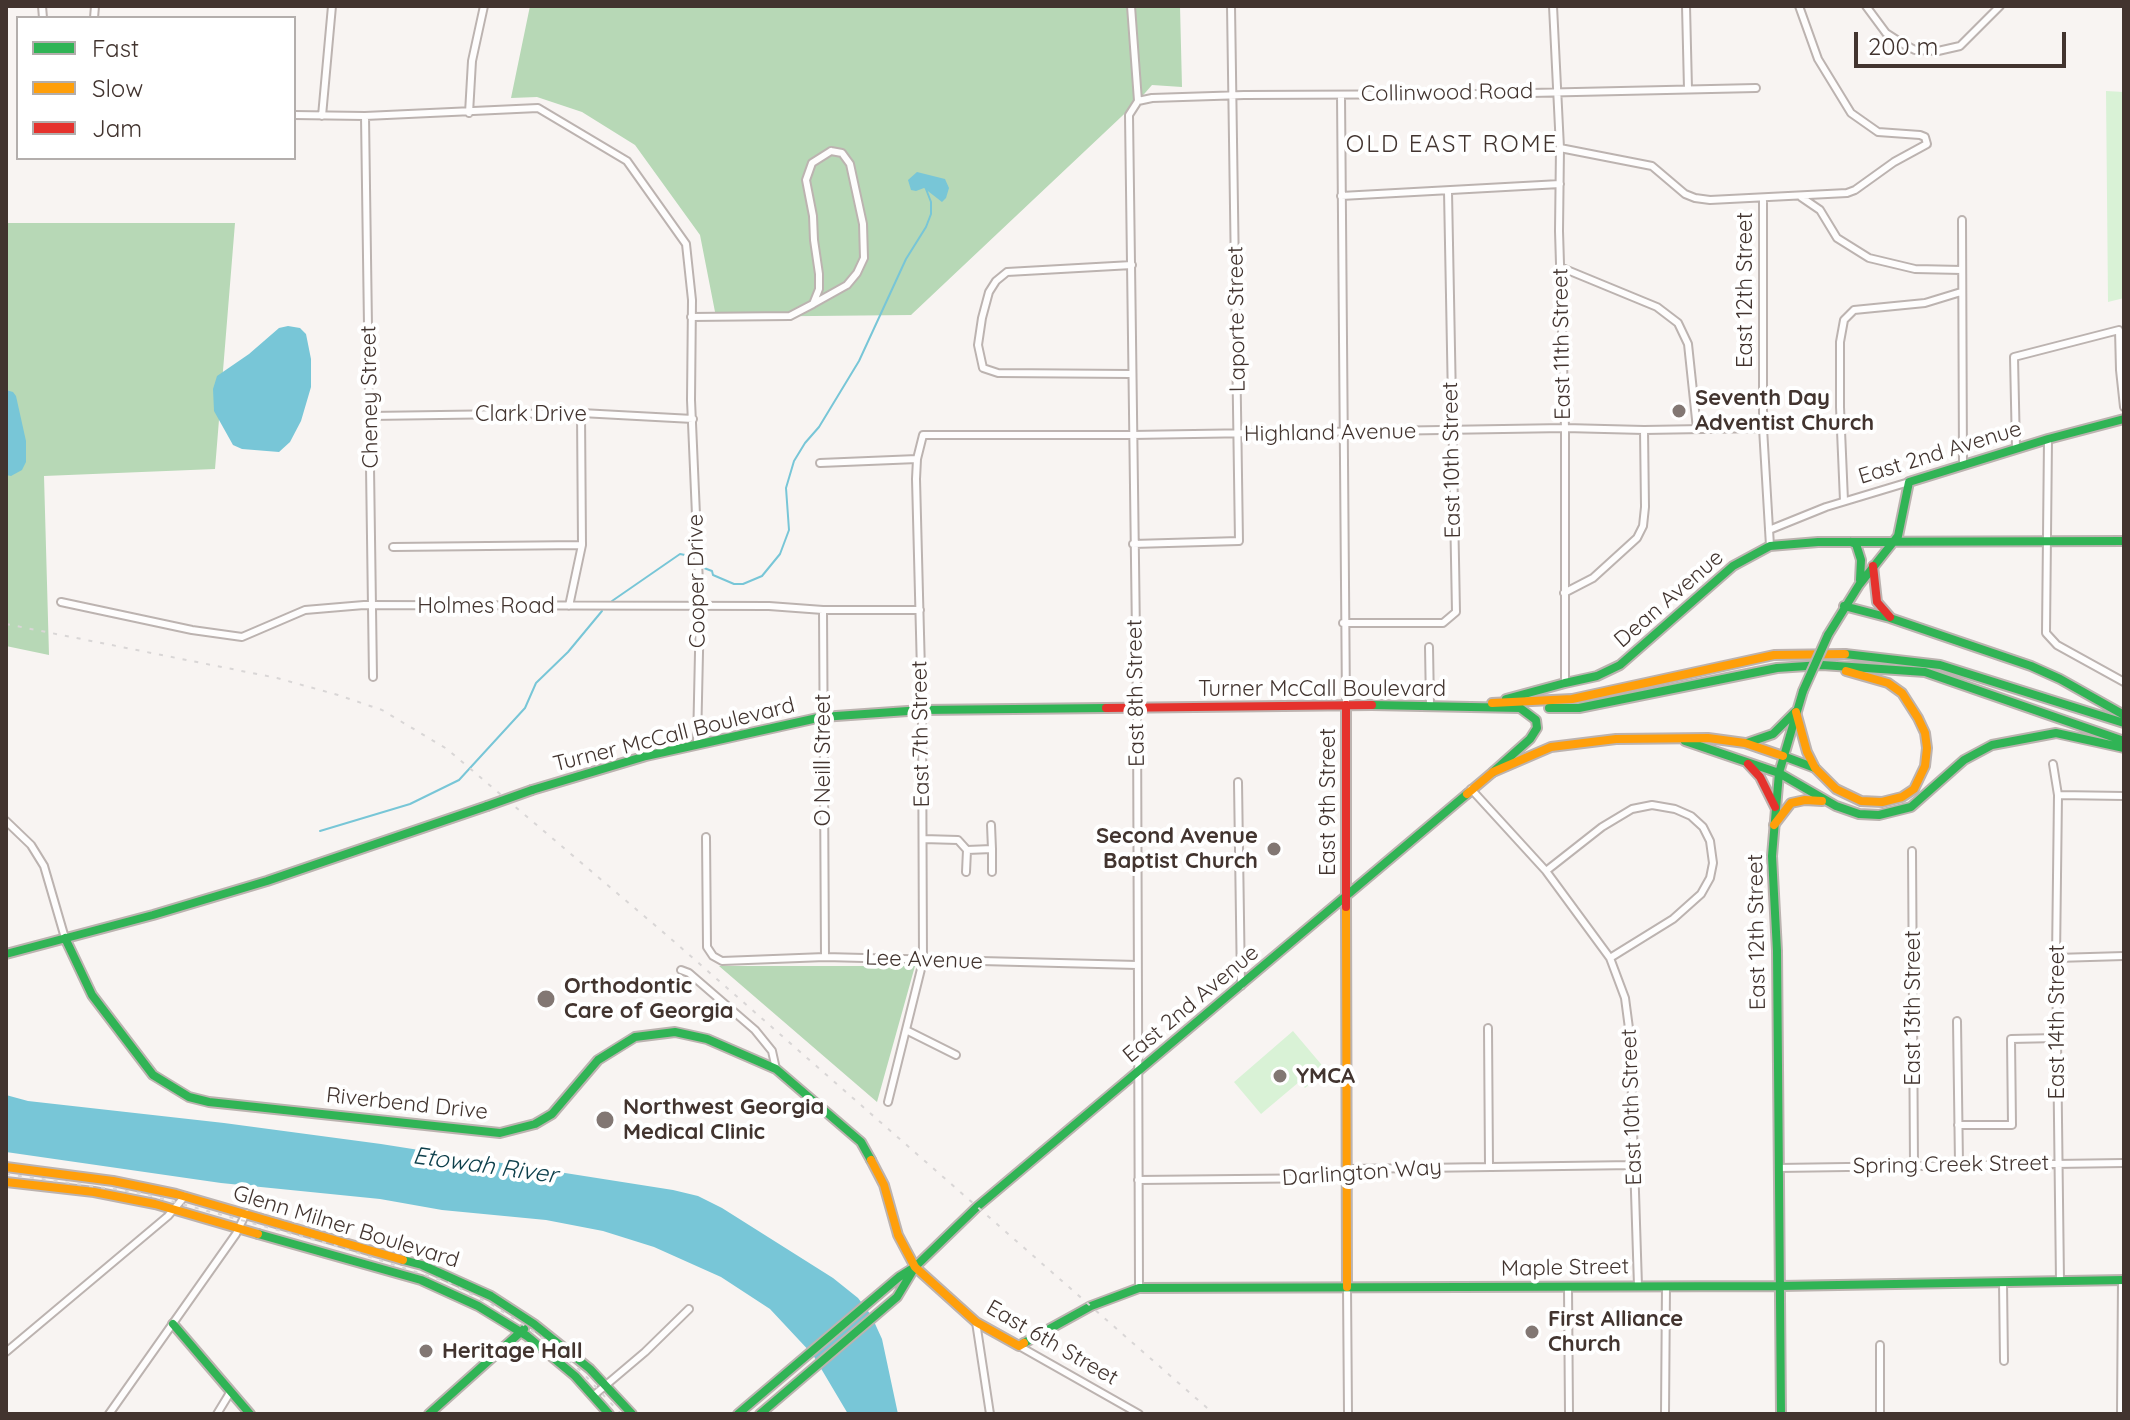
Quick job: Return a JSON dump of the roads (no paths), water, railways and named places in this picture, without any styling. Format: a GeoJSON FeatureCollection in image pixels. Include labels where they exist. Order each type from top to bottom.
{"type":"FeatureCollection","features":[{"type":"Feature","properties":{"kind":"main road","name":"East 2nd Avenue"},"geometry":{"type":"LineString","coordinates":[[1909,482],[2124,419]]}},
{"type":"Feature","properties":{"kind":"main road","name":"East 12th Street"},"geometry":{"type":"LineString","coordinates":[[1781,1414],[1774,825],[1779,773],[1803,691],[1828,635],[1844,606],[1901,530],[1909,482]]}},
{"type":"Feature","properties":{"kind":"main road","name":"Dean Avenue"},"geometry":{"type":"LineString","coordinates":[[1492,703],[1588,679],[1620,665],[1733,566],[1770,546],[1851,542],[2124,541]]}},
{"type":"Feature","properties":{"kind":"main road"},"geometry":{"type":"LineString","coordinates":[[1851,542],[1856,544],[1861,560],[1859,585]]}},
{"type":"Feature","properties":{"kind":"main road"},"geometry":{"type":"LineString","coordinates":[[1873,566],[1877,602],[1890,618]]}},
{"type":"Feature","properties":{"kind":"main road"},"geometry":{"type":"LineString","coordinates":[[1844,606],[1890,618],[2031,666],[2124,715]]}},
{"type":"Feature","properties":{"kind":"main road","name":"Turner McCall Boulevard"},"geometry":{"type":"LineString","coordinates":[[1473,706],[1572,699],[1774,655],[1848,654],[1940,665],[2124,723]]}},
{"type":"Feature","properties":{"kind":"main road"},"geometry":{"type":"LineString","coordinates":[[1745,743],[1773,734],[1796,712],[1807,752],[1815,768],[1836,789],[1861,801],[1882,802],[1902,797],[1914,789],[1925,766],[1927,748],[1925,733],[1902,693],[1888,683],[1822,665]]}},
{"type":"Feature","properties":{"kind":"main road","name":"Turner McCall Boulevard"},"geometry":{"type":"LineString","coordinates":[[6,954],[267,881],[532,790],[646,756],[822,717],[922,710],[1346,705],[1579,708],[1777,668],[1822,665],[1925,672],[2124,741]]}},
{"type":"Feature","properties":{"kind":"main road","name":"East 9th Street"},"geometry":{"type":"LineString","coordinates":[[1346,705],[1347,1287]]}},
{"type":"Feature","properties":{"kind":"main road"},"geometry":{"type":"LineString","coordinates":[[1493,772],[1530,739],[1537,728],[1536,720],[1520,708]]}},
{"type":"Feature","properties":{"kind":"main road"},"geometry":{"type":"LineString","coordinates":[[1677,739],[1779,773],[1827,801],[1859,814],[1879,815],[1911,807],[1951,770],[1992,745],[2056,733],[2124,748]]}},
{"type":"Feature","properties":{"kind":"main road"},"geometry":{"type":"LineString","coordinates":[[1493,772],[1551,747],[1643,737],[1708,738],[1745,743],[1815,768]]}},
{"type":"Feature","properties":{"kind":"main road"},"geometry":{"type":"LineString","coordinates":[[1745,761],[1760,777],[1775,807]]}},
{"type":"Feature","properties":{"kind":"main road","name":"East 2nd Avenue"},"geometry":{"type":"LineString","coordinates":[[738,1414],[899,1277],[915,1267],[977,1207],[1493,772]]}},
{"type":"Feature","properties":{"kind":"main road"},"geometry":{"type":"LineString","coordinates":[[1774,825],[1791,803],[1827,801]]}},
{"type":"Feature","properties":{"kind":"main road","name":"Riverbend Drive"},"geometry":{"type":"LineString","coordinates":[[65,938],[92,995],[153,1075],[189,1097],[209,1102],[500,1133],[535,1124],[552,1114],[598,1060],[621,1043],[649,1033],[675,1032],[707,1039],[776,1069],[861,1142],[884,1185],[898,1235],[915,1267]]}},
{"type":"Feature","properties":{"kind":"main road","name":"Glenn Milner Boulevard"},"geometry":{"type":"LineString","coordinates":[[6,1167],[100,1179],[185,1196],[422,1265],[491,1296],[530,1321],[573,1354],[632,1414]]}},
{"type":"Feature","properties":{"kind":"main road","name":"Glenn Milner Boulevard"},"geometry":{"type":"LineString","coordinates":[[6,1182],[94,1192],[175,1209],[421,1280],[478,1306],[521,1332],[555,1359],[609,1414]]}},
{"type":"Feature","properties":{"kind":"main road","name":"East 2nd Avenue"},"geometry":{"type":"LineString","coordinates":[[760,1414],[897,1297],[915,1267]]}},
{"type":"Feature","properties":{"kind":"main road","name":"East 6th Street"},"geometry":{"type":"LineString","coordinates":[[915,1267],[976,1322],[1019,1346]]}},
{"type":"Feature","properties":{"kind":"main road","name":"Maple Street"},"geometry":{"type":"LineString","coordinates":[[1019,1346],[1091,1306],[1139,1288],[1568,1288],[2123,1280]]}},
{"type":"Feature","properties":{"kind":"main road"},"geometry":{"type":"LineString","coordinates":[[429,1414],[530,1321]]}},
{"type":"Feature","properties":{"kind":"main road"},"geometry":{"type":"LineString","coordinates":[[173,1324],[250,1414]]}},
{"type":"Feature","properties":{"kind":"street"},"geometry":{"type":"LineString","coordinates":[[322,116],[332,6]]}},
{"type":"Feature","properties":{"kind":"street"},"geometry":{"type":"LineString","coordinates":[[469,113],[472,61],[484,6]]}},
{"type":"Feature","properties":{"kind":"street","name":"East 8th Street"},"geometry":{"type":"LineString","coordinates":[[1131,6],[1138,101],[1129,115],[1137,709],[1139,1288]]}},
{"type":"Feature","properties":{"kind":"street","name":"Laporte Street"},"geometry":{"type":"LineString","coordinates":[[1133,544],[1239,541],[1231,6]]}},
{"type":"Feature","properties":{"kind":"street","name":"East 11th Street"},"geometry":{"type":"LineString","coordinates":[[1553,6],[1560,148],[1565,428],[1565,683]]}},
{"type":"Feature","properties":{"kind":"street"},"geometry":{"type":"LineString","coordinates":[[1686,6],[1688,89]]}},
{"type":"Feature","properties":{"kind":"street","name":"East 12th Street"},"geometry":{"type":"LineString","coordinates":[[1770,546],[1763,428],[1763,198],[1835,195],[1855,190],[1894,162],[1927,144],[1925,137],[1920,135],[1878,132],[1851,113],[1818,59],[1799,6]]}},
{"type":"Feature","properties":{"kind":"street"},"geometry":{"type":"LineString","coordinates":[[1866,6],[1886,33],[1903,44],[1915,50],[1938,51],[1960,46],[2000,6]]}},
{"type":"Feature","properties":{"kind":"street","name":"Collinwood Road"},"geometry":{"type":"LineString","coordinates":[[1138,101],[1232,96],[1756,88]]}},
{"type":"Feature","properties":{"kind":"street","name":"East 9th Street"},"geometry":{"type":"LineString","coordinates":[[1341,95],[1346,705]]}},
{"type":"Feature","properties":{"kind":"street","name":"Cooper Drive"},"geometry":{"type":"LineString","coordinates":[[365,116],[538,108],[627,161],[686,244],[700,607],[697,744]]}},
{"type":"Feature","properties":{"kind":"street"},"geometry":{"type":"LineString","coordinates":[[296,115],[365,116]]}},
{"type":"Feature","properties":{"kind":"street","name":"Cheney Street"},"geometry":{"type":"LineString","coordinates":[[365,116],[373,677]]}},
{"type":"Feature","properties":{"kind":"street"},"geometry":{"type":"LineString","coordinates":[[1560,148],[1652,166],[1685,194],[1695,198],[1763,198]]}},
{"type":"Feature","properties":{"kind":"street"},"geometry":{"type":"LineString","coordinates":[[691,317],[790,316],[813,304],[847,285],[864,258],[863,224],[850,164],[842,153],[831,151],[812,163],[806,180],[819,274],[819,289],[813,304]]}},
{"type":"Feature","properties":{"kind":"street"},"geometry":{"type":"LineString","coordinates":[[1341,196],[1560,184]]}},
{"type":"Feature","properties":{"kind":"street","name":"East 10th Street"},"geometry":{"type":"LineString","coordinates":[[1343,623],[1443,623],[1456,612],[1448,191]]}},
{"type":"Feature","properties":{"kind":"street"},"geometry":{"type":"LineString","coordinates":[[1799,195],[1820,210],[1837,238],[1869,258],[1915,269],[1962,270]]}},
{"type":"Feature","properties":{"kind":"street"},"geometry":{"type":"LineString","coordinates":[[1962,220],[1963,465]]}},
{"type":"Feature","properties":{"kind":"street"},"geometry":{"type":"LineString","coordinates":[[1131,374],[998,373],[983,368],[978,345],[989,292],[1007,272],[1132,265]]}},
{"type":"Feature","properties":{"kind":"street"},"geometry":{"type":"LineString","coordinates":[[1560,267],[1657,307],[1678,323],[1688,344],[1697,429]]}},
{"type":"Feature","properties":{"kind":"street"},"geometry":{"type":"LineString","coordinates":[[1844,501],[1840,342],[1848,314],[1854,310],[1925,303],[1961,292]]}},
{"type":"Feature","properties":{"kind":"street"},"geometry":{"type":"LineString","coordinates":[[2016,449],[2014,357],[2119,330],[2124,407]]}},
{"type":"Feature","properties":{"kind":"street"},"geometry":{"type":"LineString","coordinates":[[569,606],[582,545],[581,413]]}},
{"type":"Feature","properties":{"kind":"street","name":"Clark Drive"},"geometry":{"type":"LineString","coordinates":[[370,416],[581,413],[693,419]]}},
{"type":"Feature","properties":{"kind":"street","name":"Highland Avenue"},"geometry":{"type":"LineString","coordinates":[[917,459],[923,435],[934,434],[1132,435],[1763,428]]}},
{"type":"Feature","properties":{"kind":"street"},"geometry":{"type":"LineString","coordinates":[[1564,593],[1593,578],[1615,561],[1637,538],[1643,526],[1644,430]]}},
{"type":"Feature","properties":{"kind":"street"},"geometry":{"type":"LineString","coordinates":[[2048,439],[2045,629],[2057,645],[2124,682]]}},
{"type":"Feature","properties":{"kind":"street"},"geometry":{"type":"LineString","coordinates":[[820,463],[917,459]]}},
{"type":"Feature","properties":{"kind":"street","name":"East 7th Street"},"geometry":{"type":"LineString","coordinates":[[888,1102],[923,961],[917,459]]}},
{"type":"Feature","properties":{"kind":"street","name":"East 2nd Avenue"},"geometry":{"type":"LineString","coordinates":[[1769,530],[1844,501],[1909,482]]}},
{"type":"Feature","properties":{"kind":"street"},"geometry":{"type":"LineString","coordinates":[[393,547],[582,545]]}},
{"type":"Feature","properties":{"kind":"street","name":"Holmes Road"},"geometry":{"type":"LineString","coordinates":[[61,602],[192,630],[242,637],[305,610],[364,605],[769,606],[823,610],[920,610]]}},
{"type":"Feature","properties":{"kind":"street","name":"O Neill Street"},"geometry":{"type":"LineString","coordinates":[[823,610],[825,957]]}},
{"type":"Feature","properties":{"kind":"street"},"geometry":{"type":"LineString","coordinates":[[1429,647],[1430,705]]}},
{"type":"Feature","properties":{"kind":"street","name":"East 14th Street"},"geometry":{"type":"LineString","coordinates":[[2053,764],[2058,795],[2056,958],[2060,1281]]}},
{"type":"Feature","properties":{"kind":"street"},"geometry":{"type":"LineString","coordinates":[[1238,782],[1241,986]]}},
{"type":"Feature","properties":{"kind":"street","name":"East 10th Street"},"geometry":{"type":"LineString","coordinates":[[1471,789],[1546,871],[1610,958],[1628,1009],[1638,1286]]}},
{"type":"Feature","properties":{"kind":"street"},"geometry":{"type":"LineString","coordinates":[[2058,795],[2124,796]]}},
{"type":"Feature","properties":{"kind":"street"},"geometry":{"type":"LineString","coordinates":[[1546,871],[1602,827],[1632,809],[1652,805],[1675,809],[1691,816],[1703,827],[1710,841],[1713,863],[1710,878],[1701,894],[1673,919],[1610,958]]}},
{"type":"Feature","properties":{"kind":"street"},"geometry":{"type":"LineString","coordinates":[[6,821],[31,845],[44,866],[65,938]]}},
{"type":"Feature","properties":{"kind":"street"},"geometry":{"type":"LineString","coordinates":[[991,825],[992,872]]}},
{"type":"Feature","properties":{"kind":"street","name":"Lee Avenue"},"geometry":{"type":"LineString","coordinates":[[706,837],[707,947],[713,956],[722,961],[825,957],[1137,965]]}},
{"type":"Feature","properties":{"kind":"street"},"geometry":{"type":"LineString","coordinates":[[923,839],[958,840],[965,845],[966,872]]}},
{"type":"Feature","properties":{"kind":"street"},"geometry":{"type":"LineString","coordinates":[[967,850],[992,849]]}},
{"type":"Feature","properties":{"kind":"street","name":"East 13th Street"},"geometry":{"type":"LineString","coordinates":[[1912,851],[1914,1165]]}},
{"type":"Feature","properties":{"kind":"street"},"geometry":{"type":"LineString","coordinates":[[2056,958],[2124,956]]}},
{"type":"Feature","properties":{"kind":"street"},"geometry":{"type":"LineString","coordinates":[[681,970],[689,973],[755,1030],[772,1051],[776,1069]]}},
{"type":"Feature","properties":{"kind":"street"},"geometry":{"type":"LineString","coordinates":[[1957,1021],[1959,1164]]}},
{"type":"Feature","properties":{"kind":"street"},"geometry":{"type":"LineString","coordinates":[[1488,1028],[1489,1166]]}},
{"type":"Feature","properties":{"kind":"street"},"geometry":{"type":"LineString","coordinates":[[906,1030],[956,1055]]}},
{"type":"Feature","properties":{"kind":"street"},"geometry":{"type":"LineString","coordinates":[[1958,1125],[2012,1125],[2011,1039],[2057,1038]]}},
{"type":"Feature","properties":{"kind":"street","name":"Spring Creek Street"},"geometry":{"type":"LineString","coordinates":[[1778,1168],[2124,1163]]}},
{"type":"Feature","properties":{"kind":"street","name":"Darlington Way"},"geometry":{"type":"LineString","coordinates":[[1138,1180],[1337,1178],[1348,1169],[1634,1165]]}},
{"type":"Feature","properties":{"kind":"street"},"geometry":{"type":"LineString","coordinates":[[7,1350],[175,1209],[185,1196]]}},
{"type":"Feature","properties":{"kind":"street"},"geometry":{"type":"LineString","coordinates":[[109,1414],[240,1227],[246,1213]]}},
{"type":"Feature","properties":{"kind":"street"},"geometry":{"type":"LineString","coordinates":[[2121,1414],[2123,1280]]}},
{"type":"Feature","properties":{"kind":"street"},"geometry":{"type":"LineString","coordinates":[[2003,1283],[2004,1361]]}},
{"type":"Feature","properties":{"kind":"street"},"geometry":{"type":"LineString","coordinates":[[1665,1414],[1666,1285]]}},
{"type":"Feature","properties":{"kind":"street","name":"East 9th Street"},"geometry":{"type":"LineString","coordinates":[[1347,1287],[1348,1414]]}},
{"type":"Feature","properties":{"kind":"street"},"geometry":{"type":"LineString","coordinates":[[1568,1288],[1569,1414]]}},
{"type":"Feature","properties":{"kind":"street"},"geometry":{"type":"LineString","coordinates":[[593,1396],[689,1309]]}},
{"type":"Feature","properties":{"kind":"street"},"geometry":{"type":"LineString","coordinates":[[976,1322],[990,1414]]}},
{"type":"Feature","properties":{"kind":"street"},"geometry":{"type":"LineString","coordinates":[[1880,1345],[1880,1414]]}},
{"type":"Feature","properties":{"kind":"street","name":"East 6th Street"},"geometry":{"type":"LineString","coordinates":[[1019,1346],[1138,1414]]}},
{"type":"Feature","properties":{"kind":"street"},"geometry":{"type":"LineString","coordinates":[[217,1414],[231,1391]]}},
{"type":"Feature","properties":{"kind":"water"},"geometry":{"type":"Polygon","coordinates":[[[917,172],[945,179],[949,188],[942,202],[924,188],[911,190],[908,180],[917,172]]]}},
{"type":"Feature","properties":{"kind":"water"},"geometry":{"type":"Polygon","coordinates":[[[279,328],[300,328],[306,334],[311,359],[311,387],[301,421],[290,442],[279,452],[242,449],[233,445],[214,411],[213,389],[217,376],[279,328]]]}},
{"type":"Feature","properties":{"kind":"water"},"geometry":{"type":"Polygon","coordinates":[[[6,390],[16,396],[26,441],[26,462],[22,470],[11,476],[6,475],[6,390]]]}},
{"type":"Feature","properties":{"kind":"water","name":"Etowah River"},"geometry":{"type":"Polygon","coordinates":[[[6,1095],[28,1101],[381,1144],[698,1196],[833,1278],[858,1298],[871,1315],[882,1339],[898,1414],[848,1414],[813,1355],[770,1309],[721,1277],[654,1247],[603,1231],[546,1220],[221,1183],[6,1152],[6,1095]]]}},
{"type":"Feature","properties":{"kind":"waterway"},"geometry":{"type":"LineString","coordinates":[[704,568],[734,584],[743,584],[762,576],[780,554],[789,530],[786,488],[794,461],[819,427],[859,361],[906,259],[926,227],[931,214],[926,189]]}},
{"type":"Feature","properties":{"kind":"waterway"},"geometry":{"type":"LineString","coordinates":[[612,601],[680,554],[693,563]]}},
{"type":"Feature","properties":{"kind":"waterway"},"geometry":{"type":"LineString","coordinates":[[320,831],[410,804],[459,780],[525,708],[536,683],[568,652],[602,611]]}},
{"type":"Feature","properties":{"kind":"railway"},"geometry":{"type":"LineString","coordinates":[[6,624],[277,678],[338,695],[382,710],[447,749],[670,938],[1214,1414]]}},
{"type":"Feature","properties":{"kind":"railway"},"geometry":{"type":"LineString","coordinates":[[6,1174],[141,1193],[333,1245],[447,1282],[491,1304],[536,1333],[581,1371],[621,1414]]}},
{"type":"Feature","properties":{"kind":"place","name":"Seventh Day Adventist Church"},"geometry":{"type":"Point","coordinates":[1679,411]}},
{"type":"Feature","properties":{"kind":"place","name":"Second Avenue Baptist Church"},"geometry":{"type":"Point","coordinates":[1274,849]}},
{"type":"Feature","properties":{"kind":"place","name":"Orthodontic Care of Georgia"},"geometry":{"type":"Point","coordinates":[546,999]}},
{"type":"Feature","properties":{"kind":"place","name":"YMCA"},"geometry":{"type":"Point","coordinates":[1280,1076]}},
{"type":"Feature","properties":{"kind":"place","name":"Northwest Georgia Medical Clinic"},"geometry":{"type":"Point","coordinates":[605,1120]}},
{"type":"Feature","properties":{"kind":"place","name":"First Alliance Church"},"geometry":{"type":"Point","coordinates":[1532,1332]}},
{"type":"Feature","properties":{"kind":"place","name":"Heritage Hall"},"geometry":{"type":"Point","coordinates":[426,1351]}},
{"type":"Feature","properties":{"kind":"district","name":"OLD EAST ROME"},"geometry":{"type":"Point","coordinates":[1452,145]}}]}
